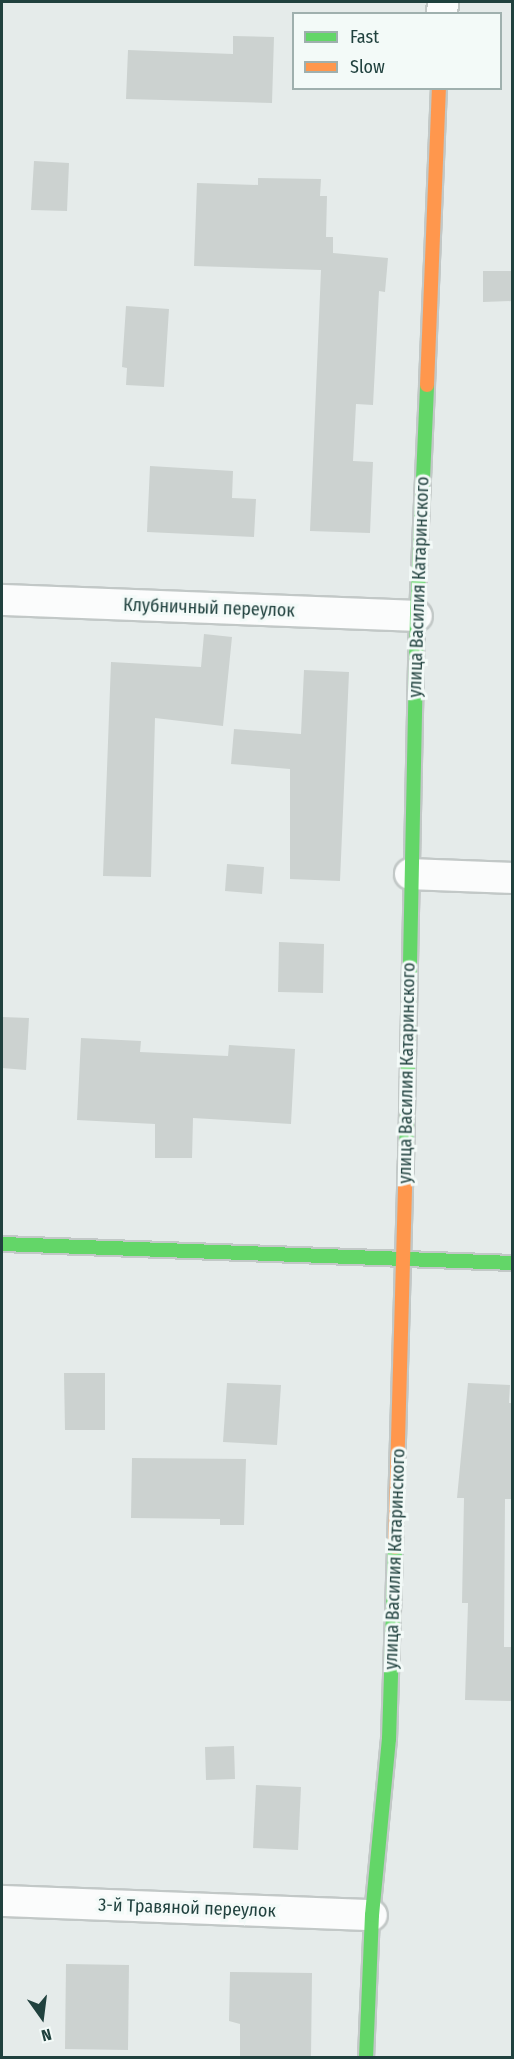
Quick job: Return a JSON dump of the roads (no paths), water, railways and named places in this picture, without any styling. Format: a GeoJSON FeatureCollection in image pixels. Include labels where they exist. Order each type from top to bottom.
{"type":"FeatureCollection","features":[{"type":"Feature","properties":{"kind":"street","name":"улица Василия Катаринского"},"geometry":{"type":"LineString","coordinates":[[366,2058],[372,1915],[389,1739],[404,1260],[417,616],[439,90]]}},
{"type":"Feature","properties":{"kind":"street","name":"Клубничный переулок"},"geometry":{"type":"LineString","coordinates":[[2,600],[417,616]]}},
{"type":"Feature","properties":{"kind":"street"},"geometry":{"type":"LineString","coordinates":[[410,874],[513,878]]}},
{"type":"Feature","properties":{"kind":"street"},"geometry":{"type":"LineString","coordinates":[[2,1244],[513,1263]]}},
{"type":"Feature","properties":{"kind":"street","name":"3-й Травяной переулок"},"geometry":{"type":"LineString","coordinates":[[2,1902],[372,1915]]}}]}
